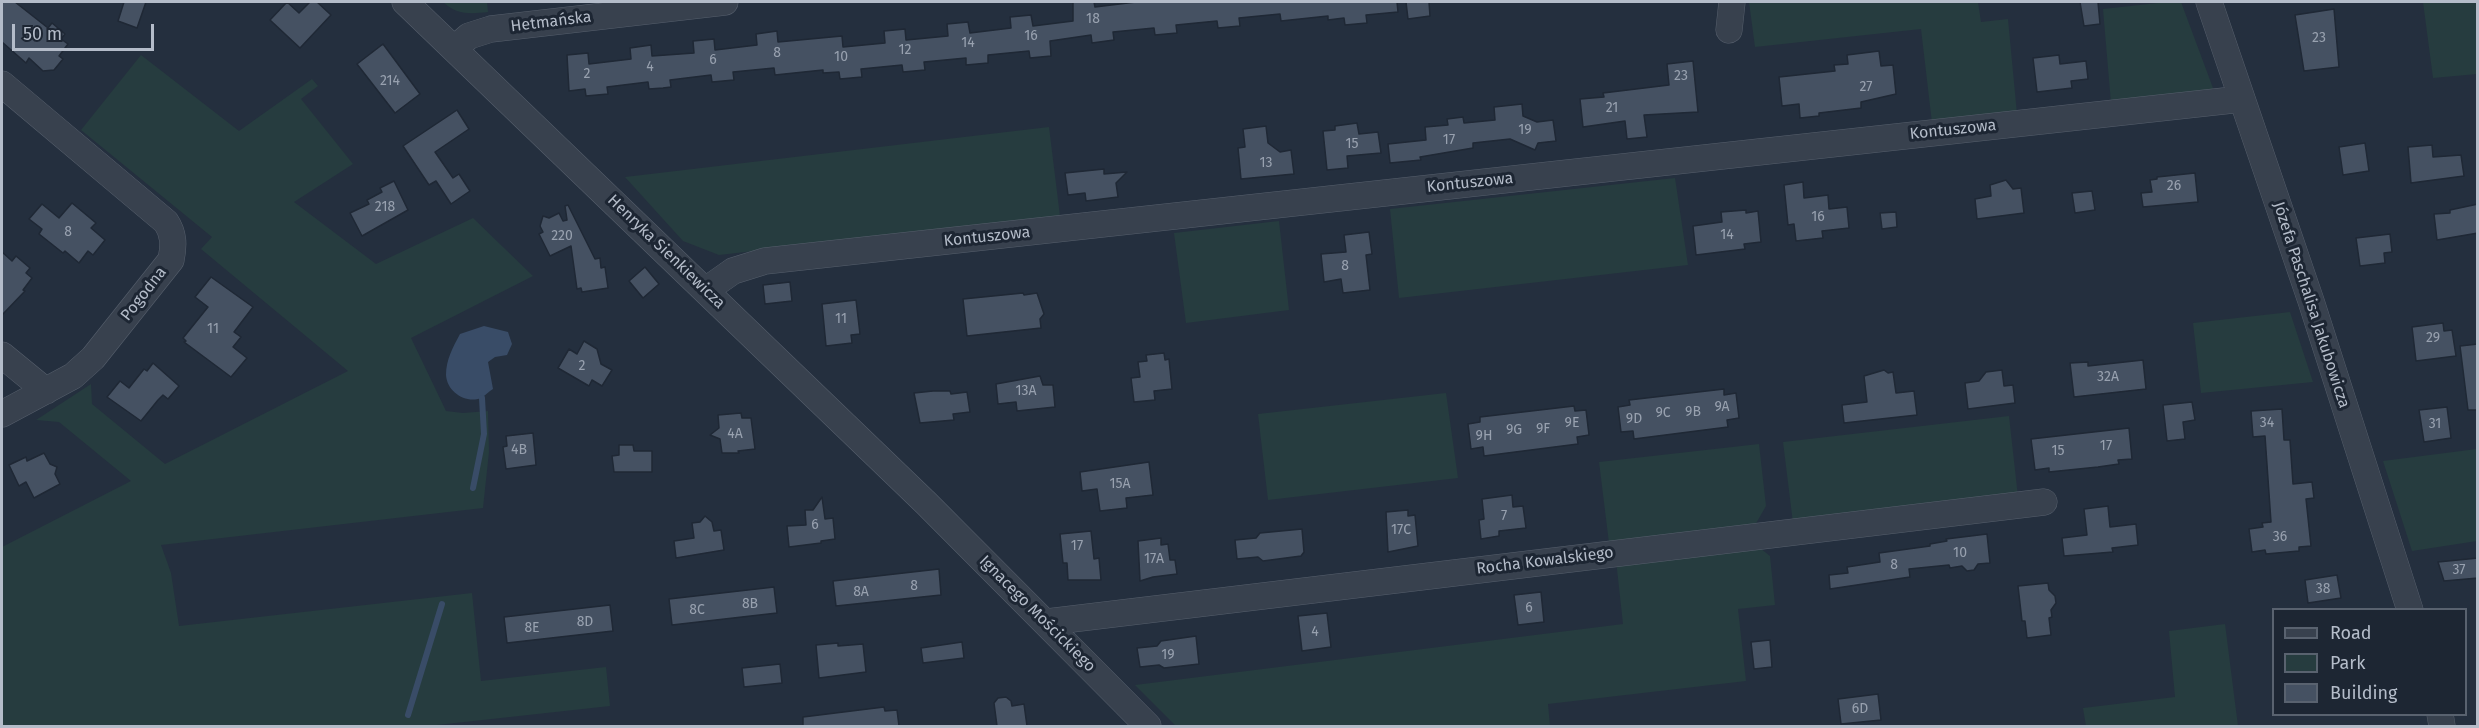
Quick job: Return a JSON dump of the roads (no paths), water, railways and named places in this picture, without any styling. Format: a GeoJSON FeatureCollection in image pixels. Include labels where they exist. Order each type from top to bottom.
{"type":"FeatureCollection","features":[{"type":"Feature","properties":{"kind":"street","name":"Henryka Sienkiewicza"},"geometry":{"type":"LineString","coordinates":[[405,2],[926,503]]}},
{"type":"Feature","properties":{"kind":"street","name":"Hetmańska"},"geometry":{"type":"LineString","coordinates":[[454,49],[469,36],[491,28],[725,2]]}},
{"type":"Feature","properties":{"kind":"street"},"geometry":{"type":"LineString","coordinates":[[1729,30],[1732,2]]}},
{"type":"Feature","properties":{"kind":"street","name":"Józefa Paschalisa Jakubowicza"},"geometry":{"type":"LineString","coordinates":[[2209,2],[2311,301],[2410,608]]}},
{"type":"Feature","properties":{"kind":"street","name":"Pogodna"},"geometry":{"type":"LineString","coordinates":[[2,84],[166,222],[174,242],[171,260],[93,358],[73,376],[2,414]]}},
{"type":"Feature","properties":{"kind":"street","name":"Kontuszowa"},"geometry":{"type":"LineString","coordinates":[[706,290],[733,271],[765,261],[2242,99]]}},
{"type":"Feature","properties":{"kind":"street"},"geometry":{"type":"LineString","coordinates":[[2,355],[46,392]]}},
{"type":"Feature","properties":{"kind":"street","name":"Rocha Kowalskiego"},"geometry":{"type":"LineString","coordinates":[[1047,622],[2044,502]]}},
{"type":"Feature","properties":{"kind":"street","name":"Ignacego Mościckiego"},"geometry":{"type":"LineString","coordinates":[[926,503],[1148,726]]}},
{"type":"Feature","properties":{"kind":"water"},"geometry":{"type":"Polygon","coordinates":[[[484,326],[508,332],[512,344],[507,355],[495,357],[488,362],[493,389],[481,398],[464,398],[450,387],[447,381],[447,364],[460,334],[484,326]]]}},
{"type":"Feature","properties":{"kind":"waterway"},"geometry":{"type":"LineString","coordinates":[[473,488],[484,434],[482,398]]}},
{"type":"Feature","properties":{"kind":"waterway"},"geometry":{"type":"LineString","coordinates":[[408,715],[442,604]]}}]}
